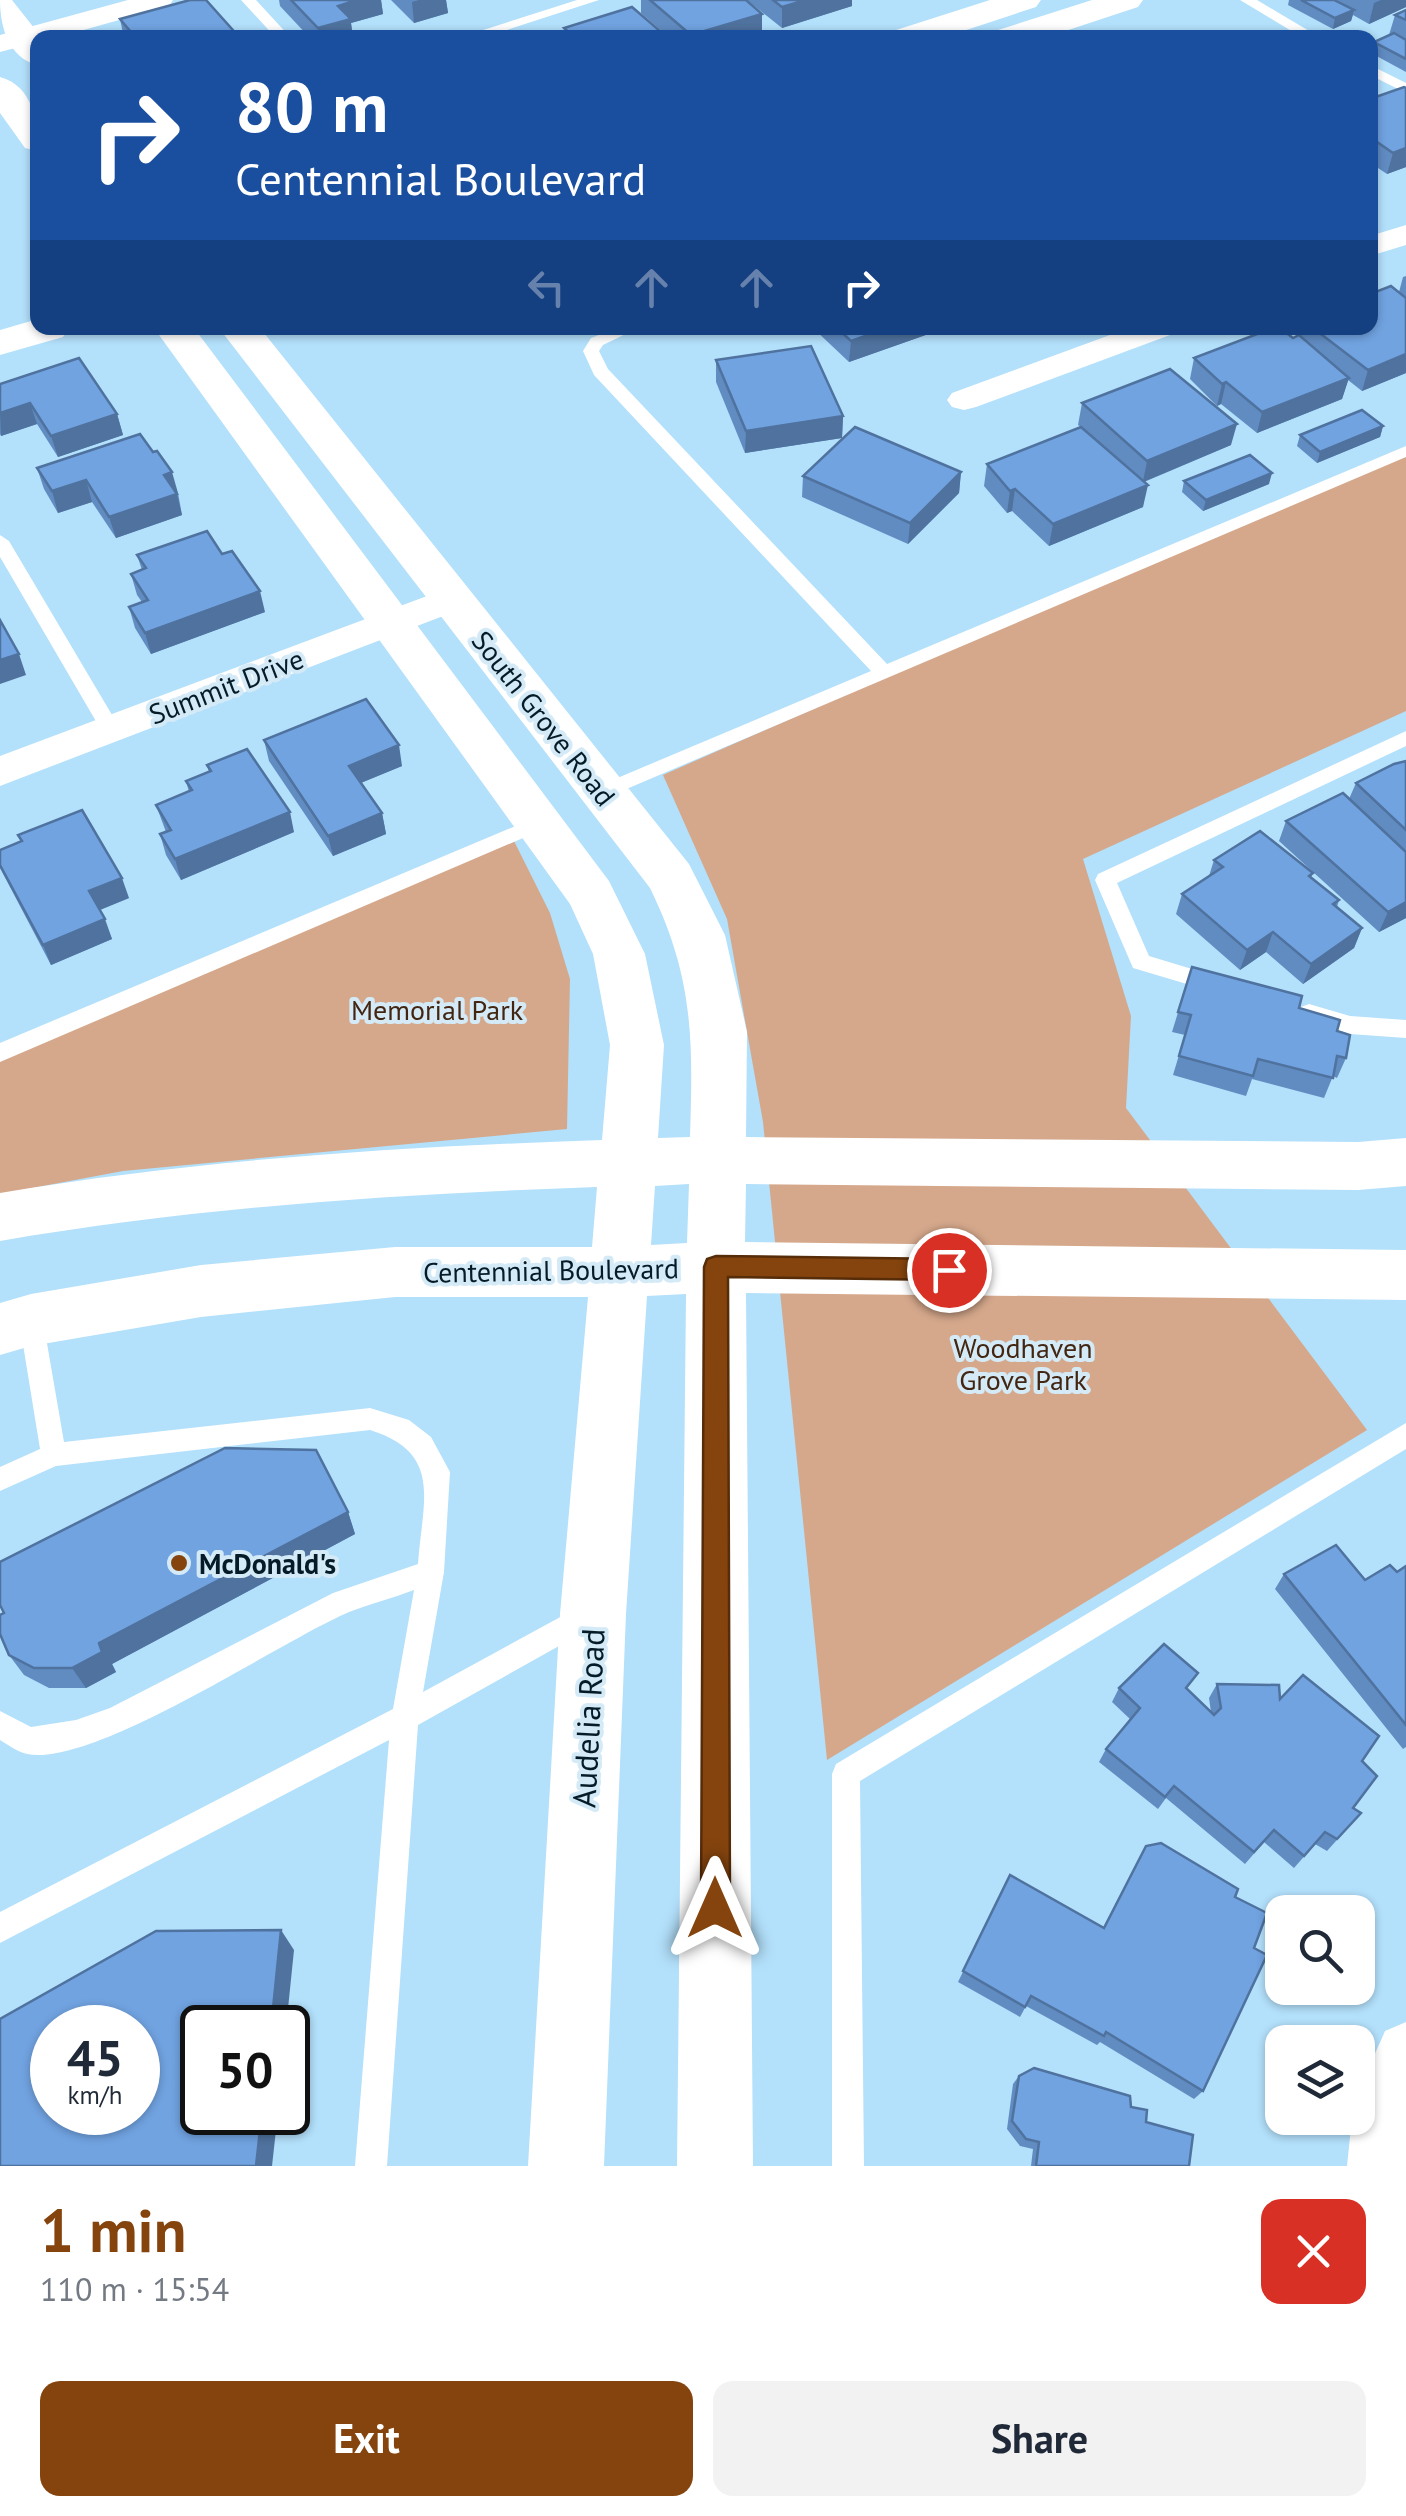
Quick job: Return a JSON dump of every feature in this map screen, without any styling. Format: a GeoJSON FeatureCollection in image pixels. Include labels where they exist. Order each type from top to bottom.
{"type":"FeatureCollection","features":[{"type":"Feature","properties":{"kind":"main road"},"geometry":{"type":"LineString","coordinates":[[929,30],[1024,0]]}},
{"type":"Feature","properties":{"kind":"main road"},"geometry":{"type":"LineString","coordinates":[[1032,30],[1126,0]]}},
{"type":"Feature","properties":{"kind":"main road"},"geometry":{"type":"LineString","coordinates":[[0,7],[21,45]]}},
{"type":"Feature","properties":{"kind":"main road"},"geometry":{"type":"LineString","coordinates":[[0,88],[30,129]]}},
{"type":"Feature","properties":{"kind":"main road"},"geometry":{"type":"LineString","coordinates":[[0,342],[30,333]]}},
{"type":"Feature","properties":{"kind":"main road"},"geometry":{"type":"LineString","coordinates":[[179,335],[591,895],[619,954],[637,1045],[627,1163]]}},
{"type":"Feature","properties":{"kind":"main road","name":"South Grove Road"},"geometry":{"type":"LineString","coordinates":[[244,335],[671,878],[699,935],[720,1032],[716,1267]]}},
{"type":"Feature","properties":{"kind":"main road"},"geometry":{"type":"LineString","coordinates":[[0,1217],[296,1180],[627,1163],[718,1160],[1339,1166],[1406,1162]]}},
{"type":"Feature","properties":{"kind":"main road","name":"Audelia Road"},"geometry":{"type":"LineString","coordinates":[[566,2166],[592,1614],[627,1163]]}},
{"type":"Feature","properties":{"kind":"main road"},"geometry":{"type":"LineString","coordinates":[[715,2166],[716,1267]]}},
{"type":"Feature","properties":{"kind":"main road","name":"Centennial Boulevard"},"geometry":{"type":"LineString","coordinates":[[16,1324],[201,1291],[395,1272],[619,1272],[716,1267],[1406,1275]]}},
{"type":"Feature","properties":{"kind":"street"},"geometry":{"type":"LineString","coordinates":[[67,30],[159,0]]}},
{"type":"Feature","properties":{"kind":"street"},"geometry":{"type":"LineString","coordinates":[[1378,245],[1406,234]]}},
{"type":"Feature","properties":{"kind":"street"},"geometry":{"type":"LineString","coordinates":[[964,400],[1139,335]]}},
{"type":"Feature","properties":{"kind":"street","name":"Summit Drive"},"geometry":{"type":"LineString","coordinates":[[0,772],[451,599]]}},
{"type":"Feature","properties":{"kind":"street"},"geometry":{"type":"LineString","coordinates":[[1378,2166],[1384,2109],[1406,2052]]}},
{"type":"Feature","properties":{"kind":"lane"},"geometry":{"type":"LineString","coordinates":[[248,0],[276,30]]}},
{"type":"Feature","properties":{"kind":"lane"},"geometry":{"type":"LineString","coordinates":[[493,30],[592,0]]}},
{"type":"Feature","properties":{"kind":"lane"},"geometry":{"type":"LineString","coordinates":[[1246,0],[1300,30]]}},
{"type":"Feature","properties":{"kind":"lane"},"geometry":{"type":"LineString","coordinates":[[1378,72],[1406,88]]}},
{"type":"Feature","properties":{"kind":"lane"},"geometry":{"type":"LineString","coordinates":[[614,335],[597,342],[591,351],[600,371],[884,673]]}},
{"type":"Feature","properties":{"kind":"lane"},"geometry":{"type":"LineString","coordinates":[[603,792],[1406,451]]}},
{"type":"Feature","properties":{"kind":"lane"},"geometry":{"type":"LineString","coordinates":[[0,541],[111,730]]}},
{"type":"Feature","properties":{"kind":"lane"},"geometry":{"type":"LineString","coordinates":[[1236,991],[1140,962],[1105,880],[1406,738]]}},
{"type":"Feature","properties":{"kind":"lane"},"geometry":{"type":"LineString","coordinates":[[0,1053],[537,824]]}},
{"type":"Feature","properties":{"kind":"lane"},"geometry":{"type":"LineString","coordinates":[[1293,1008],[1350,1025],[1406,1029]]}},
{"type":"Feature","properties":{"kind":"lane"},"geometry":{"type":"LineString","coordinates":[[16,1324],[54,1456]]}},
{"type":"Feature","properties":{"kind":"lane"},"geometry":{"type":"LineString","coordinates":[[0,1479],[54,1456],[370,1419],[400,1428],[422,1444],[437,1472],[431,1572],[406,1717],[371,2166]]}},
{"type":"Feature","properties":{"kind":"lane"},"geometry":{"type":"LineString","coordinates":[[848,2166],[846,1774],[1406,1435]]}},
{"type":"Feature","properties":{"kind":"lane"},"geometry":{"type":"LineString","coordinates":[[0,1725],[29,1741],[76,1734],[342,1602],[431,1572]]}},
{"type":"Feature","properties":{"kind":"lane"},"geometry":{"type":"LineString","coordinates":[[0,1928],[406,1717],[592,1614]]}},
{"type":"Feature","properties":{"kind":"green space","name":"Woodhaven Grove Park"},"geometry":{"type":"Polygon","coordinates":[[[1406,454],[1406,711],[1083,859],[1131,1016],[1126,1108],[1367,1430],[827,1760],[763,1122],[727,919],[663,775],[1234,524],[1406,454]]]}},
{"type":"Feature","properties":{"kind":"green space","name":"Memorial Park"},"geometry":{"type":"Polygon","coordinates":[[[511,835],[550,913],[570,979],[567,1129],[123,1171],[0,1194],[0,1053],[511,835]]]}},
{"type":"Feature","properties":{"kind":"building"},"geometry":{"type":"Polygon","coordinates":[[[190,0],[206,0],[233,30],[129,30],[120,19],[190,0]]]}},
{"type":"Feature","properties":{"kind":"building"},"geometry":{"type":"Polygon","coordinates":[[[291,0],[357,0],[338,6],[351,19],[318,28],[291,0]]]}},
{"type":"Feature","properties":{"kind":"building"},"geometry":{"type":"Polygon","coordinates":[[[650,0],[746,0],[762,14],[708,30],[685,30],[650,0]]]}},
{"type":"Feature","properties":{"kind":"building"},"geometry":{"type":"Polygon","coordinates":[[[773,0],[806,0],[782,7],[773,0]]]}},
{"type":"Feature","properties":{"kind":"building"},"geometry":{"type":"Polygon","coordinates":[[[1301,0],[1334,0],[1354,10],[1335,18],[1301,0]]]}},
{"type":"Feature","properties":{"kind":"building"},"geometry":{"type":"Polygon","coordinates":[[[632,7],[659,30],[566,30],[632,7]]]}},
{"type":"Feature","properties":{"kind":"building"},"geometry":{"type":"Polygon","coordinates":[[[1394,33],[1406,40],[1406,59],[1378,44],[1378,40],[1394,33]]]}},
{"type":"Feature","properties":{"kind":"building"},"geometry":{"type":"Polygon","coordinates":[[[1406,88],[1406,148],[1393,153],[1378,143],[1378,96],[1406,88]]]}},
{"type":"Feature","properties":{"kind":"building"},"geometry":{"type":"Polygon","coordinates":[[[1391,286],[1406,298],[1406,354],[1368,370],[1322,335],[1378,335],[1378,291],[1391,286]]]}},
{"type":"Feature","properties":{"kind":"building"},"geometry":{"type":"Polygon","coordinates":[[[845,335],[868,335],[851,341],[845,335]]]}},
{"type":"Feature","properties":{"kind":"building"},"geometry":{"type":"Polygon","coordinates":[[[1255,335],[1299,335],[1349,378],[1262,412],[1194,358],[1255,335]]]}},
{"type":"Feature","properties":{"kind":"building"},"geometry":{"type":"Polygon","coordinates":[[[811,346],[843,416],[746,431],[716,360],[811,346]]]}},
{"type":"Feature","properties":{"kind":"building"},"geometry":{"type":"Polygon","coordinates":[[[79,358],[117,414],[51,436],[30,403],[0,413],[0,384],[79,358]]]}},
{"type":"Feature","properties":{"kind":"building"},"geometry":{"type":"Polygon","coordinates":[[[1170,369],[1237,424],[1147,461],[1082,403],[1170,369]]]}},
{"type":"Feature","properties":{"kind":"building"},"geometry":{"type":"Polygon","coordinates":[[[1362,410],[1383,426],[1320,452],[1300,435],[1362,410]]]}},
{"type":"Feature","properties":{"kind":"building"},"geometry":{"type":"Polygon","coordinates":[[[855,427],[961,472],[910,523],[803,476],[855,427]]]}},
{"type":"Feature","properties":{"kind":"building"},"geometry":{"type":"Polygon","coordinates":[[[1081,427],[1148,485],[1053,524],[1015,489],[1010,491],[987,464],[1081,427]]]}},
{"type":"Feature","properties":{"kind":"building"},"geometry":{"type":"Polygon","coordinates":[[[140,434],[172,472],[164,475],[177,494],[109,517],[86,480],[52,491],[37,468],[140,434]]]}},
{"type":"Feature","properties":{"kind":"building"},"geometry":{"type":"Polygon","coordinates":[[[1250,455],[1272,473],[1206,500],[1184,481],[1250,455]]]}},
{"type":"Feature","properties":{"kind":"building"},"geometry":{"type":"Polygon","coordinates":[[[207,531],[222,554],[232,551],[260,591],[145,633],[129,607],[148,600],[131,574],[146,568],[137,555],[207,531]]]}},
{"type":"Feature","properties":{"kind":"building"},"geometry":{"type":"Polygon","coordinates":[[[0,620],[19,654],[0,660],[0,620]]]}},
{"type":"Feature","properties":{"kind":"building"},"geometry":{"type":"Polygon","coordinates":[[[366,699],[399,745],[349,766],[382,813],[328,836],[264,740],[366,699]]]}},
{"type":"Feature","properties":{"kind":"building"},"geometry":{"type":"Polygon","coordinates":[[[247,749],[290,812],[175,859],[160,834],[171,830],[156,805],[192,790],[186,781],[211,771],[207,765],[247,749]]]}},
{"type":"Feature","properties":{"kind":"building"},"geometry":{"type":"Polygon","coordinates":[[[1406,761],[1406,830],[1356,783],[1406,761]]]}},
{"type":"Feature","properties":{"kind":"building"},"geometry":{"type":"Polygon","coordinates":[[[1343,793],[1406,852],[1406,902],[1388,912],[1286,821],[1343,793]]]}},
{"type":"Feature","properties":{"kind":"building"},"geometry":{"type":"Polygon","coordinates":[[[82,810],[122,878],[89,891],[105,919],[43,945],[0,865],[0,850],[22,841],[18,835],[82,810]]]}},
{"type":"Feature","properties":{"kind":"building"},"geometry":{"type":"Polygon","coordinates":[[[1260,831],[1313,873],[1309,876],[1339,900],[1333,904],[1362,928],[1311,964],[1273,932],[1247,950],[1182,894],[1223,867],[1214,860],[1260,831]]]}},
{"type":"Feature","properties":{"kind":"building"},"geometry":{"type":"Polygon","coordinates":[[[1192,967],[1302,996],[1299,1008],[1340,1020],[1337,1031],[1350,1035],[1346,1058],[1337,1056],[1333,1078],[1258,1059],[1253,1076],[1179,1056],[1191,1015],[1178,1012],[1192,967]]]}},
{"type":"Feature","properties":{"kind":"building","name":"McDonald's"},"geometry":{"type":"Polygon","coordinates":[[[225,1448],[316,1450],[348,1512],[99,1643],[102,1652],[72,1668],[34,1668],[9,1655],[0,1634],[0,1615],[4,1613],[0,1605],[0,1562],[225,1448]]]}},
{"type":"Feature","properties":{"kind":"building"},"geometry":{"type":"Polygon","coordinates":[[[1336,1545],[1365,1580],[1390,1565],[1397,1572],[1406,1566],[1406,1725],[1284,1574],[1336,1545]]]}},
{"type":"Feature","properties":{"kind":"building"},"geometry":{"type":"Polygon","coordinates":[[[1164,1644],[1198,1673],[1186,1688],[1214,1715],[1221,1708],[1217,1684],[1279,1685],[1280,1699],[1303,1675],[1379,1736],[1362,1761],[1377,1776],[1353,1808],[1361,1813],[1337,1839],[1325,1832],[1304,1856],[1274,1830],[1254,1852],[1174,1786],[1165,1797],[1106,1749],[1140,1708],[1119,1688],[1164,1644]]]}},
{"type":"Feature","properties":{"kind":"building"},"geometry":{"type":"Polygon","coordinates":[[[1161,1843],[1238,1889],[1235,1897],[1265,1912],[1254,1948],[1265,1954],[1265,1959],[1203,2091],[1106,2032],[1104,2036],[1031,1996],[1025,2007],[963,1971],[1010,1875],[1104,1928],[1146,1846],[1161,1843]]]}},
{"type":"Feature","properties":{"kind":"building"},"geometry":{"type":"Polygon","coordinates":[[[281,1930],[273,2005],[180,2005],[180,2135],[259,2135],[256,2166],[0,2166],[0,2019],[156,1931],[281,1930]]]}},
{"type":"Feature","properties":{"kind":"building"},"geometry":{"type":"Polygon","coordinates":[[[1034,2068],[1130,2096],[1131,2107],[1147,2110],[1146,2122],[1193,2135],[1189,2166],[1036,2166],[1039,2142],[1026,2139],[1012,2121],[1019,2076],[1034,2068]]]}},
{"type":"Feature","properties":{"kind":"place","name":"McDonald's"},"geometry":{"type":"Point","coordinates":[179,1563]}},
{"type":"Feature","properties":{"kind":"route"},"geometry":{"type":"LineString","coordinates":[[715,1908],[716,1267],[949,1270]]}}]}
